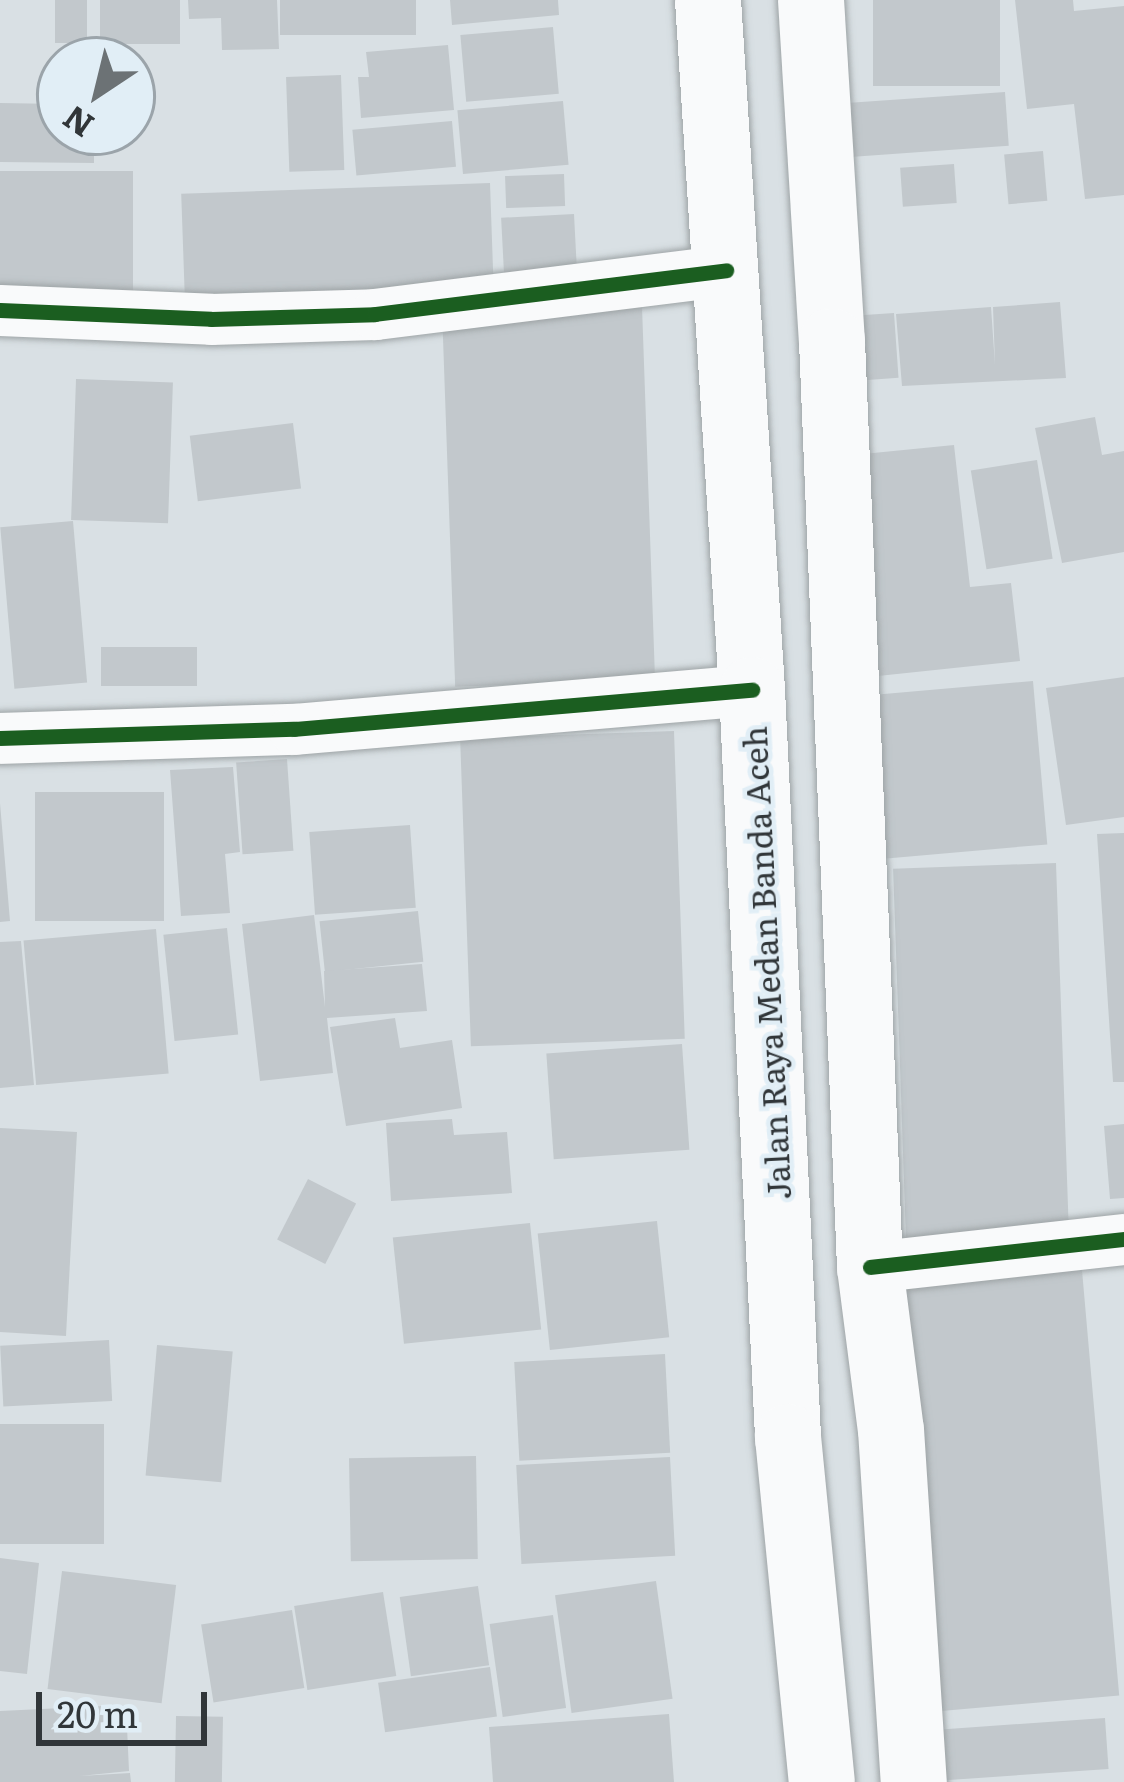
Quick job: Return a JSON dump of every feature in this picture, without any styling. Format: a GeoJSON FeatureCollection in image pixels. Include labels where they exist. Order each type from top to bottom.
{"type":"FeatureCollection","features":[{"type":"Feature","properties":{"kind":"highway","name":"Jalan Raya Medan Banda Aceh"},"geometry":{"type":"LineString","coordinates":[[709,0],[752,690],[788,1437],[822,1782]]}},
{"type":"Feature","properties":{"kind":"highway"},"geometry":{"type":"LineString","coordinates":[[811,0],[832,341],[870,1267],[891,1430],[914,1782]]}},
{"type":"Feature","properties":{"kind":"street"},"geometry":{"type":"LineString","coordinates":[[0,310],[211,319],[374,314],[726,270]]}},
{"type":"Feature","properties":{"kind":"street"},"geometry":{"type":"LineString","coordinates":[[0,738],[340,727],[752,690]]}},
{"type":"Feature","properties":{"kind":"street"},"geometry":{"type":"LineString","coordinates":[[870,1267],[1124,1239]]}},
{"type":"Feature","properties":{"kind":"building"},"geometry":{"type":"Polygon","coordinates":[[[55,0],[87,0],[87,36],[55,36],[55,0]]]}},
{"type":"Feature","properties":{"kind":"building"},"geometry":{"type":"Polygon","coordinates":[[[100,0],[180,0],[180,44],[156,44],[156,36],[100,36],[100,0]]]}},
{"type":"Feature","properties":{"kind":"building"},"geometry":{"type":"Polygon","coordinates":[[[188,0],[277,0],[279,49],[222,50],[221,18],[189,19],[188,0]]]}},
{"type":"Feature","properties":{"kind":"building"},"geometry":{"type":"Polygon","coordinates":[[[280,0],[416,0],[416,35],[280,35],[280,0]]]}},
{"type":"Feature","properties":{"kind":"building"},"geometry":{"type":"Polygon","coordinates":[[[450,0],[558,0],[559,15],[452,25],[450,0]]]}},
{"type":"Feature","properties":{"kind":"building"},"geometry":{"type":"Polygon","coordinates":[[[873,0],[1000,0],[1000,86],[873,86],[873,0]]]}},
{"type":"Feature","properties":{"kind":"building"},"geometry":{"type":"Polygon","coordinates":[[[1015,0],[1073,0],[1074,11],[1124,6],[1124,195],[1085,199],[1074,104],[1027,109],[1015,0]]]}},
{"type":"Feature","properties":{"kind":"building"},"geometry":{"type":"Polygon","coordinates":[[[553,27],[559,94],[466,102],[460,35],[553,27]]]}},
{"type":"Feature","properties":{"kind":"building"},"geometry":{"type":"Polygon","coordinates":[[[448,45],[454,110],[361,118],[358,77],[369,77],[366,52],[448,45]]]}},
{"type":"Feature","properties":{"kind":"building"},"geometry":{"type":"Polygon","coordinates":[[[341,75],[344,170],[289,172],[286,77],[341,75]]]}},
{"type":"Feature","properties":{"kind":"building"},"geometry":{"type":"Polygon","coordinates":[[[1005,92],[1009,146],[836,158],[832,104],[1005,92]]]}},
{"type":"Feature","properties":{"kind":"building"},"geometry":{"type":"Polygon","coordinates":[[[563,101],[569,165],[463,174],[457,110],[563,101]]]}},
{"type":"Feature","properties":{"kind":"building"},"geometry":{"type":"Polygon","coordinates":[[[0,103],[36,104],[36,156],[94,156],[94,163],[0,162],[0,103]]]}},
{"type":"Feature","properties":{"kind":"building"},"geometry":{"type":"Polygon","coordinates":[[[452,121],[456,167],[356,176],[352,130],[452,121]]]}},
{"type":"Feature","properties":{"kind":"building"},"geometry":{"type":"Polygon","coordinates":[[[1043,151],[1047,201],[1009,204],[1004,154],[1043,151]]]}},
{"type":"Feature","properties":{"kind":"building"},"geometry":{"type":"Polygon","coordinates":[[[954,164],[957,203],[903,207],[900,168],[954,164]]]}},
{"type":"Feature","properties":{"kind":"building"},"geometry":{"type":"Polygon","coordinates":[[[0,171],[133,171],[133,302],[0,302],[0,171]]]}},
{"type":"Feature","properties":{"kind":"building"},"geometry":{"type":"Polygon","coordinates":[[[564,174],[565,206],[506,208],[505,176],[564,174]]]}},
{"type":"Feature","properties":{"kind":"building"},"geometry":{"type":"Polygon","coordinates":[[[490,183],[494,289],[185,300],[181,194],[490,183]]]}},
{"type":"Feature","properties":{"kind":"building"},"geometry":{"type":"Polygon","coordinates":[[[574,214],[577,278],[504,282],[501,218],[574,214]]]}},
{"type":"Feature","properties":{"kind":"building"},"geometry":{"type":"Polygon","coordinates":[[[1060,302],[1066,378],[902,386],[896,314],[991,307],[995,365],[993,307],[1060,302]]]}},
{"type":"Feature","properties":{"kind":"building"},"geometry":{"type":"Polygon","coordinates":[[[642,306],[655,680],[455,687],[442,313],[642,306]]]}},
{"type":"Feature","properties":{"kind":"building"},"geometry":{"type":"Polygon","coordinates":[[[894,313],[899,378],[851,381],[846,316],[894,313]]]}},
{"type":"Feature","properties":{"kind":"building"},"geometry":{"type":"Polygon","coordinates":[[[76,379],[173,382],[168,523],[71,520],[76,379]]]}},
{"type":"Feature","properties":{"kind":"building"},"geometry":{"type":"Polygon","coordinates":[[[1095,417],[1102,455],[1124,451],[1124,552],[1062,563],[1035,428],[1095,417]]]}},
{"type":"Feature","properties":{"kind":"building"},"geometry":{"type":"Polygon","coordinates":[[[293,423],[301,489],[198,501],[190,436],[293,423]]]}},
{"type":"Feature","properties":{"kind":"building"},"geometry":{"type":"Polygon","coordinates":[[[954,445],[970,587],[1011,583],[1020,661],[878,676],[853,455],[954,445]]]}},
{"type":"Feature","properties":{"kind":"building"},"geometry":{"type":"Polygon","coordinates":[[[1037,460],[1053,559],[986,569],[971,470],[1037,460]]]}},
{"type":"Feature","properties":{"kind":"building"},"geometry":{"type":"Polygon","coordinates":[[[73,521],[87,682],[14,689],[0,527],[73,521]]]}},
{"type":"Feature","properties":{"kind":"building"},"geometry":{"type":"Polygon","coordinates":[[[101,647],[197,647],[197,686],[101,686],[101,647]]]}},
{"type":"Feature","properties":{"kind":"building"},"geometry":{"type":"Polygon","coordinates":[[[1124,677],[1124,817],[1066,825],[1046,688],[1124,677]]]}},
{"type":"Feature","properties":{"kind":"building"},"geometry":{"type":"Polygon","coordinates":[[[1033,681],[1047,844],[884,859],[870,695],[1033,681]]]}},
{"type":"Feature","properties":{"kind":"building"},"geometry":{"type":"Polygon","coordinates":[[[674,731],[685,1039],[471,1046],[460,738],[674,731]]]}},
{"type":"Feature","properties":{"kind":"building"},"geometry":{"type":"Polygon","coordinates":[[[287,759],[293,851],[243,854],[236,763],[287,759]]]}},
{"type":"Feature","properties":{"kind":"building"},"geometry":{"type":"Polygon","coordinates":[[[233,767],[240,852],[225,854],[230,913],[181,916],[170,770],[233,767]]]}},
{"type":"Feature","properties":{"kind":"building"},"geometry":{"type":"Polygon","coordinates":[[[35,792],[164,792],[164,921],[35,921],[35,792]]]}},
{"type":"Feature","properties":{"kind":"building"},"geometry":{"type":"Polygon","coordinates":[[[0,803],[10,921],[0,922],[0,803]]]}},
{"type":"Feature","properties":{"kind":"building"},"geometry":{"type":"Polygon","coordinates":[[[410,825],[416,908],[315,915],[309,832],[410,825]]]}},
{"type":"Feature","properties":{"kind":"building"},"geometry":{"type":"Polygon","coordinates":[[[1124,833],[1124,1082],[1113,1082],[1097,834],[1124,833]]]}},
{"type":"Feature","properties":{"kind":"building"},"geometry":{"type":"Polygon","coordinates":[[[1056,863],[1069,1240],[906,1245],[893,869],[1056,863]]]}},
{"type":"Feature","properties":{"kind":"building"},"geometry":{"type":"Polygon","coordinates":[[[418,911],[423,962],[325,972],[320,921],[418,911]]]}},
{"type":"Feature","properties":{"kind":"building"},"geometry":{"type":"Polygon","coordinates":[[[314,915],[325,1007],[324,971],[422,964],[427,1011],[327,1018],[333,1073],[260,1081],[242,924],[314,915]]]}},
{"type":"Feature","properties":{"kind":"building"},"geometry":{"type":"Polygon","coordinates":[[[227,928],[238,1034],[175,1041],[163,935],[227,928]]]}},
{"type":"Feature","properties":{"kind":"building"},"geometry":{"type":"Polygon","coordinates":[[[156,929],[169,1073],[36,1085],[24,941],[156,929]]]}},
{"type":"Feature","properties":{"kind":"building"},"geometry":{"type":"Polygon","coordinates":[[[21,941],[34,1085],[0,1088],[0,942],[21,941]]]}},
{"type":"Feature","properties":{"kind":"building"},"geometry":{"type":"Polygon","coordinates":[[[395,1018],[400,1048],[452,1040],[462,1108],[346,1126],[330,1027],[395,1018]]]}},
{"type":"Feature","properties":{"kind":"building"},"geometry":{"type":"Polygon","coordinates":[[[682,1044],[689,1150],[554,1159],[546,1053],[682,1044]]]}},
{"type":"Feature","properties":{"kind":"building"},"geometry":{"type":"Polygon","coordinates":[[[452,1119],[454,1135],[507,1132],[512,1193],[391,1201],[386,1123],[452,1119]]]}},
{"type":"Feature","properties":{"kind":"building"},"geometry":{"type":"Polygon","coordinates":[[[1124,1124],[1124,1198],[1110,1199],[1104,1126],[1124,1124]]]}},
{"type":"Feature","properties":{"kind":"building"},"geometry":{"type":"Polygon","coordinates":[[[0,1128],[77,1132],[66,1336],[0,1332],[0,1128]]]}},
{"type":"Feature","properties":{"kind":"building"},"geometry":{"type":"Polygon","coordinates":[[[308,1179],[356,1204],[325,1264],[277,1240],[308,1179]]]}},
{"type":"Feature","properties":{"kind":"building"},"geometry":{"type":"Polygon","coordinates":[[[657,1221],[669,1337],[550,1350],[538,1234],[657,1221]]]}},
{"type":"Feature","properties":{"kind":"building"},"geometry":{"type":"Polygon","coordinates":[[[530,1223],[541,1329],[404,1344],[393,1237],[530,1223]]]}},
{"type":"Feature","properties":{"kind":"building"},"geometry":{"type":"Polygon","coordinates":[[[1082,1270],[1119,1695],[936,1711],[899,1286],[1082,1270]]]}},
{"type":"Feature","properties":{"kind":"building"},"geometry":{"type":"Polygon","coordinates":[[[109,1340],[112,1401],[3,1407],[0,1346],[109,1340]]]}},
{"type":"Feature","properties":{"kind":"building"},"geometry":{"type":"Polygon","coordinates":[[[157,1345],[233,1352],[221,1482],[146,1476],[157,1345]]]}},
{"type":"Feature","properties":{"kind":"building"},"geometry":{"type":"Polygon","coordinates":[[[665,1354],[670,1453],[519,1461],[514,1362],[665,1354]]]}},
{"type":"Feature","properties":{"kind":"building"},"geometry":{"type":"Polygon","coordinates":[[[0,1424],[104,1424],[104,1544],[0,1544],[0,1424]]]}},
{"type":"Feature","properties":{"kind":"building"},"geometry":{"type":"Polygon","coordinates":[[[476,1456],[478,1559],[351,1561],[349,1458],[476,1456]]]}},
{"type":"Feature","properties":{"kind":"building"},"geometry":{"type":"Polygon","coordinates":[[[670,1457],[675,1556],[521,1564],[516,1465],[670,1457]]]}},
{"type":"Feature","properties":{"kind":"building"},"geometry":{"type":"Polygon","coordinates":[[[0,1558],[39,1563],[27,1674],[0,1671],[0,1558]]]}},
{"type":"Feature","properties":{"kind":"building"},"geometry":{"type":"Polygon","coordinates":[[[62,1571],[176,1585],[162,1703],[47,1689],[62,1571]]]}},
{"type":"Feature","properties":{"kind":"building"},"geometry":{"type":"Polygon","coordinates":[[[656,1581],[673,1699],[572,1713],[555,1595],[656,1581]]]}},
{"type":"Feature","properties":{"kind":"building"},"geometry":{"type":"Polygon","coordinates":[[[478,1586],[489,1665],[411,1676],[400,1597],[478,1586]]]}},
{"type":"Feature","properties":{"kind":"building"},"geometry":{"type":"Polygon","coordinates":[[[383,1592],[396,1676],[307,1690],[294,1606],[383,1592]]]}},
{"type":"Feature","properties":{"kind":"building"},"geometry":{"type":"Polygon","coordinates":[[[292,1610],[304,1688],[213,1702],[201,1624],[292,1610]]]}},
{"type":"Feature","properties":{"kind":"building"},"geometry":{"type":"Polygon","coordinates":[[[553,1615],[566,1708],[503,1717],[490,1624],[553,1615]]]}},
{"type":"Feature","properties":{"kind":"building"},"geometry":{"type":"Polygon","coordinates":[[[490,1667],[497,1717],[385,1732],[378,1683],[490,1667]]]}},
{"type":"Feature","properties":{"kind":"building"},"geometry":{"type":"Polygon","coordinates":[[[126,1705],[129,1771],[80,1776],[130,1773],[131,1782],[0,1782],[0,1711],[126,1705]]]}},
{"type":"Feature","properties":{"kind":"building"},"geometry":{"type":"Polygon","coordinates":[[[669,1714],[674,1782],[493,1782],[489,1727],[669,1714]]]}},
{"type":"Feature","properties":{"kind":"building"},"geometry":{"type":"Polygon","coordinates":[[[176,1716],[223,1717],[222,1782],[175,1782],[176,1716]]]}},
{"type":"Feature","properties":{"kind":"building"},"geometry":{"type":"Polygon","coordinates":[[[1105,1718],[1109,1769],[941,1781],[937,1730],[1105,1718]]]}},
{"type":"Feature","properties":{"kind":"cycle path"},"geometry":{"type":"LineString","coordinates":[[0,310],[211,319],[375,314],[726,270]]}},
{"type":"Feature","properties":{"kind":"cycle path"},"geometry":{"type":"LineString","coordinates":[[0,738],[294,729],[752,690]]}},
{"type":"Feature","properties":{"kind":"cycle path"},"geometry":{"type":"LineString","coordinates":[[870,1267],[1124,1239]]}}]}
